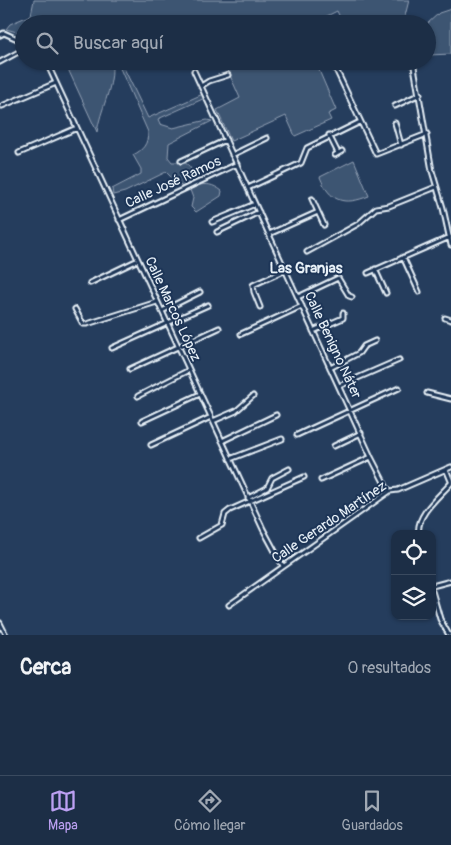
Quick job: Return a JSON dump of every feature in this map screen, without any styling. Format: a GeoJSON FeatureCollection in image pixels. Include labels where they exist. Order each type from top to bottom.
{"type":"FeatureCollection","features":[{"type":"Feature","properties":{"kind":"street"},"geometry":{"type":"LineString","coordinates":[[0,35],[4,33],[15,38]]}},
{"type":"Feature","properties":{"kind":"street"},"geometry":{"type":"LineString","coordinates":[[0,62],[15,54]]}},
{"type":"Feature","properties":{"kind":"street","name":"Calle Marcos López"},"geometry":{"type":"LineString","coordinates":[[50,70],[249,500],[274,553],[283,566]]}},
{"type":"Feature","properties":{"kind":"street"},"geometry":{"type":"LineString","coordinates":[[336,70],[376,154],[427,134]]}},
{"type":"Feature","properties":{"kind":"street"},"geometry":{"type":"LineString","coordinates":[[415,70],[436,187],[451,245]]}},
{"type":"Feature","properties":{"kind":"street","name":"Calle Benigno Náter"},"geometry":{"type":"LineString","coordinates":[[194,71],[330,368],[387,488],[390,490]]}},
{"type":"Feature","properties":{"kind":"street"},"geometry":{"type":"LineString","coordinates":[[201,86],[209,81],[228,75]]}},
{"type":"Feature","properties":{"kind":"street"},"geometry":{"type":"LineString","coordinates":[[2,106],[56,83]]}},
{"type":"Feature","properties":{"kind":"street"},"geometry":{"type":"LineString","coordinates":[[395,106],[420,94]]}},
{"type":"Feature","properties":{"kind":"street"},"geometry":{"type":"LineString","coordinates":[[248,188],[301,164],[307,148],[329,135],[360,122]]}},
{"type":"Feature","properties":{"kind":"street"},"geometry":{"type":"LineString","coordinates":[[395,123],[401,145]]}},
{"type":"Feature","properties":{"kind":"street"},"geometry":{"type":"LineString","coordinates":[[19,153],[77,128]]}},
{"type":"Feature","properties":{"kind":"street"},"geometry":{"type":"LineString","coordinates":[[329,135],[336,154],[342,151]]}},
{"type":"Feature","properties":{"kind":"street"},"geometry":{"type":"LineString","coordinates":[[232,155],[267,138]]}},
{"type":"Feature","properties":{"kind":"street"},"geometry":{"type":"LineString","coordinates":[[181,161],[226,140]]}},
{"type":"Feature","properties":{"kind":"street","name":"Calle José Ramos"},"geometry":{"type":"LineString","coordinates":[[119,220],[237,164]]}},
{"type":"Feature","properties":{"kind":"street"},"geometry":{"type":"LineString","coordinates":[[307,252],[358,224],[376,208],[436,187]]}},
{"type":"Feature","properties":{"kind":"street"},"geometry":{"type":"LineString","coordinates":[[312,200],[324,225]]}},
{"type":"Feature","properties":{"kind":"street"},"geometry":{"type":"LineString","coordinates":[[212,222],[255,204]]}},
{"type":"Feature","properties":{"kind":"street"},"geometry":{"type":"LineString","coordinates":[[217,232],[259,212]]}},
{"type":"Feature","properties":{"kind":"street"},"geometry":{"type":"LineString","coordinates":[[269,234],[318,212]]}},
{"type":"Feature","properties":{"kind":"street"},"geometry":{"type":"LineString","coordinates":[[368,273],[450,237]]}},
{"type":"Feature","properties":{"kind":"street"},"geometry":{"type":"LineString","coordinates":[[403,258],[419,292]]}},
{"type":"Feature","properties":{"kind":"street"},"geometry":{"type":"LineString","coordinates":[[90,283],[138,260]]}},
{"type":"Feature","properties":{"kind":"street"},"geometry":{"type":"LineString","coordinates":[[375,269],[386,293]]}},
{"type":"Feature","properties":{"kind":"street"},"geometry":{"type":"LineString","coordinates":[[260,307],[254,292],[254,285],[286,270]]}},
{"type":"Feature","properties":{"kind":"street"},"geometry":{"type":"LineString","coordinates":[[298,297],[338,278],[349,296],[352,297]]}},
{"type":"Feature","properties":{"kind":"street"},"geometry":{"type":"LineString","coordinates":[[162,311],[200,292]]}},
{"type":"Feature","properties":{"kind":"street"},"geometry":{"type":"LineString","coordinates":[[75,309],[83,324],[87,324],[158,302]]}},
{"type":"Feature","properties":{"kind":"street"},"geometry":{"type":"LineString","coordinates":[[112,348],[208,305]]}},
{"type":"Feature","properties":{"kind":"street"},"geometry":{"type":"LineString","coordinates":[[241,334],[302,306]]}},
{"type":"Feature","properties":{"kind":"street"},"geometry":{"type":"LineString","coordinates":[[314,331],[343,318],[343,312]]}},
{"type":"Feature","properties":{"kind":"street"},"geometry":{"type":"LineString","coordinates":[[445,318],[451,320]]}},
{"type":"Feature","properties":{"kind":"street"},"geometry":{"type":"LineString","coordinates":[[130,369],[219,328]]}},
{"type":"Feature","properties":{"kind":"street"},"geometry":{"type":"LineString","coordinates":[[330,368],[359,354],[364,346],[375,341]]}},
{"type":"Feature","properties":{"kind":"street"},"geometry":{"type":"LineString","coordinates":[[339,386],[399,360]]}},
{"type":"Feature","properties":{"kind":"street"},"geometry":{"type":"LineString","coordinates":[[138,396],[189,370]]}},
{"type":"Feature","properties":{"kind":"street"},"geometry":{"type":"LineString","coordinates":[[296,435],[399,388]]}},
{"type":"Feature","properties":{"kind":"street"},"geometry":{"type":"LineString","coordinates":[[427,393],[451,399]]}},
{"type":"Feature","properties":{"kind":"street"},"geometry":{"type":"LineString","coordinates":[[142,421],[200,394]]}},
{"type":"Feature","properties":{"kind":"street"},"geometry":{"type":"LineString","coordinates":[[151,445],[236,411],[253,396]]}},
{"type":"Feature","properties":{"kind":"street"},"geometry":{"type":"LineString","coordinates":[[222,441],[276,415]]}},
{"type":"Feature","properties":{"kind":"street"},"geometry":{"type":"LineString","coordinates":[[334,446],[361,433]]}},
{"type":"Feature","properties":{"kind":"street"},"geometry":{"type":"LineString","coordinates":[[230,459],[282,438]]}},
{"type":"Feature","properties":{"kind":"street"},"geometry":{"type":"LineString","coordinates":[[321,480],[372,457]]}},
{"type":"Feature","properties":{"kind":"street","name":"Calle Gerardo Martínez"},"geometry":{"type":"LineString","coordinates":[[229,606],[390,490],[398,490],[451,467]]}},
{"type":"Feature","properties":{"kind":"street"},"geometry":{"type":"LineString","coordinates":[[249,500],[267,488],[272,478],[289,469]]}},
{"type":"Feature","properties":{"kind":"street"},"geometry":{"type":"LineString","coordinates":[[418,530],[422,516],[451,482],[446,469]]}},
{"type":"Feature","properties":{"kind":"street"},"geometry":{"type":"LineString","coordinates":[[199,538],[222,525],[225,514],[230,510],[304,477]]}},
{"type":"Feature","properties":{"kind":"street"},"geometry":{"type":"LineString","coordinates":[[436,585],[451,582]]}},
{"type":"Feature","properties":{"kind":"street"},"geometry":{"type":"LineString","coordinates":[[436,605],[440,619],[449,635]]}},
{"type":"Feature","properties":{"kind":"street"},"geometry":{"type":"LineString","coordinates":[[0,623],[6,635]]}},
{"type":"Feature","properties":{"kind":"shaded area"},"geometry":{"type":"Polygon","coordinates":[[[34,0],[409,0],[405,15],[339,15],[337,11],[329,15],[31,15],[34,0]]]}},
{"type":"Feature","properties":{"kind":"shaded area"},"geometry":{"type":"Polygon","coordinates":[[[451,9],[451,54],[436,55],[436,16],[451,9]]]}},
{"type":"Feature","properties":{"kind":"shaded area"},"geometry":{"type":"Polygon","coordinates":[[[15,22],[15,32],[6,29],[15,22]]]}},
{"type":"Feature","properties":{"kind":"shaded area"},"geometry":{"type":"Polygon","coordinates":[[[68,70],[112,70],[97,132],[68,70]]]}},
{"type":"Feature","properties":{"kind":"shaded area"},"geometry":{"type":"Polygon","coordinates":[[[121,70],[125,70],[148,118],[203,94],[205,98],[158,119],[160,124],[173,128],[207,120],[212,121],[169,143],[168,157],[172,162],[183,162],[189,166],[191,169],[186,175],[189,183],[196,186],[206,184],[216,187],[222,191],[221,196],[196,212],[191,207],[193,198],[190,190],[179,185],[166,172],[125,192],[113,195],[112,189],[141,174],[141,169],[133,155],[144,146],[148,132],[121,70]]]}},
{"type":"Feature","properties":{"kind":"shaded area"},"geometry":{"type":"Polygon","coordinates":[[[319,70],[336,110],[328,114],[331,120],[295,136],[286,116],[231,141],[217,110],[240,98],[228,71],[319,70]]]}},
{"type":"Feature","properties":{"kind":"shaded area"},"geometry":{"type":"Polygon","coordinates":[[[354,160],[369,196],[352,201],[339,200],[328,192],[320,177],[354,160]]]}},
{"type":"Feature","properties":{"kind":"district","name":"Las Granjas"},"geometry":{"type":"Point","coordinates":[306,268]}}]}
